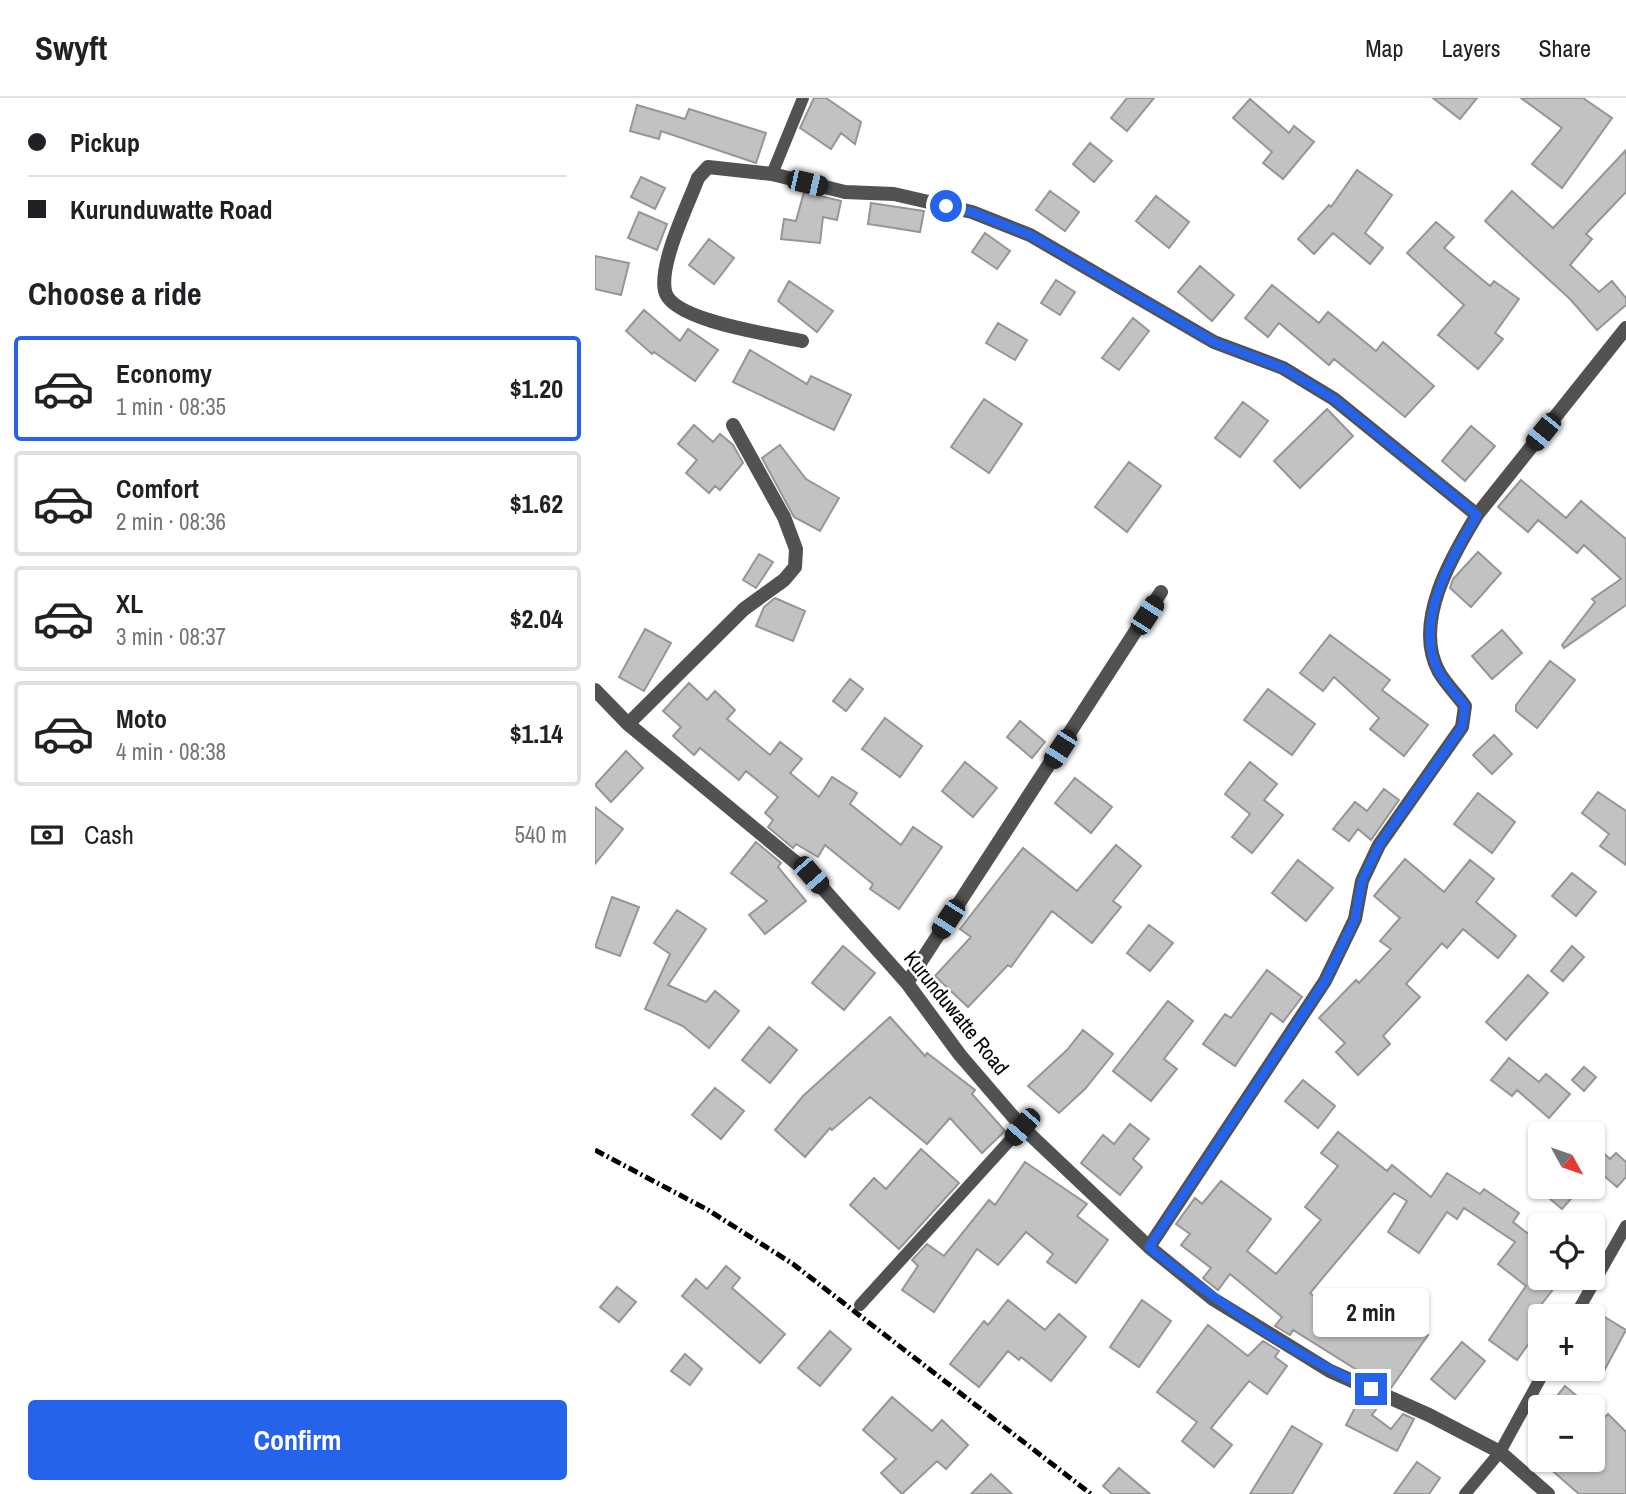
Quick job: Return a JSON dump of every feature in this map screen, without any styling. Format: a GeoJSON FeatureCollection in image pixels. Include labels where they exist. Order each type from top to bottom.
{"type":"FeatureCollection","features":[{"type":"Feature","properties":{"kind":"street"},"geometry":{"type":"LineString","coordinates":[[802,341],[706,319],[677,307],[664,290],[667,264],[703,171],[708,167],[772,174],[845,192],[894,194],[972,212],[1030,235],[1214,342],[1283,368],[1334,399],[1477,515]]}},
{"type":"Feature","properties":{"kind":"street"},"geometry":{"type":"LineString","coordinates":[[1149,1247],[1325,981],[1355,919],[1362,881],[1379,845],[1462,727],[1465,706],[1438,670],[1430,639],[1437,598],[1457,548],[1477,515],[1626,328]]}},
{"type":"Feature","properties":{"kind":"street"},"geometry":{"type":"LineString","coordinates":[[628,724],[744,609],[795,567],[796,549],[784,517],[733,425]]}},
{"type":"Feature","properties":{"kind":"street"},"geometry":{"type":"LineString","coordinates":[[907,983],[1161,592]]}},
{"type":"Feature","properties":{"kind":"street","name":"Kurunduwatte Road"},"geometry":{"type":"LineString","coordinates":[[595,690],[628,724],[811,875],[907,983],[960,1055],[1022,1127],[1149,1247],[1213,1299],[1330,1371],[1429,1415],[1500,1452],[1548,1494]]}},
{"type":"Feature","properties":{"kind":"lane"},"geometry":{"type":"LineString","coordinates":[[772,174],[803,98]]}},
{"type":"Feature","properties":{"kind":"lane"},"geometry":{"type":"LineString","coordinates":[[860,1305],[1022,1127]]}},
{"type":"Feature","properties":{"kind":"lane"},"geometry":{"type":"LineString","coordinates":[[1582,1304],[1626,1226]]}},
{"type":"Feature","properties":{"kind":"lane"},"geometry":{"type":"LineString","coordinates":[[1465,1494],[1500,1452],[1539,1381]]}},
{"type":"Feature","properties":{"kind":"building"},"geometry":{"type":"Polygon","coordinates":[[[814,98],[826,98],[861,122],[855,144],[841,133],[831,149],[800,128],[814,98]]]}},
{"type":"Feature","properties":{"kind":"building"},"geometry":{"type":"Polygon","coordinates":[[[1127,98],[1154,98],[1127,131],[1111,118],[1127,98]]]}},
{"type":"Feature","properties":{"kind":"building"},"geometry":{"type":"Polygon","coordinates":[[[1433,98],[1477,98],[1460,119],[1433,98]]]}},
{"type":"Feature","properties":{"kind":"building"},"geometry":{"type":"Polygon","coordinates":[[[1521,98],[1583,98],[1612,118],[1562,188],[1532,164],[1562,128],[1521,98]]]}},
{"type":"Feature","properties":{"kind":"building"},"geometry":{"type":"Polygon","coordinates":[[[1250,99],[1289,133],[1294,126],[1314,142],[1283,179],[1263,163],[1272,152],[1233,118],[1250,99]]]}},
{"type":"Feature","properties":{"kind":"building"},"geometry":{"type":"Polygon","coordinates":[[[637,105],[685,119],[689,109],[766,133],[756,163],[661,131],[659,139],[630,131],[637,105]]]}},
{"type":"Feature","properties":{"kind":"building"},"geometry":{"type":"Polygon","coordinates":[[[1090,143],[1112,161],[1094,182],[1073,164],[1090,143]]]}},
{"type":"Feature","properties":{"kind":"building"},"geometry":{"type":"Polygon","coordinates":[[[1626,150],[1626,192],[1586,234],[1592,239],[1570,265],[1599,292],[1612,281],[1626,298],[1626,305],[1597,330],[1570,299],[1485,221],[1512,191],[1553,228],[1626,150]]]}},
{"type":"Feature","properties":{"kind":"building"},"geometry":{"type":"Polygon","coordinates":[[[1357,170],[1392,195],[1365,233],[1383,248],[1370,264],[1333,233],[1314,254],[1298,239],[1329,205],[1331,207],[1357,170]]]}},
{"type":"Feature","properties":{"kind":"building"},"geometry":{"type":"Polygon","coordinates":[[[641,177],[665,188],[655,209],[631,197],[641,177]]]}},
{"type":"Feature","properties":{"kind":"building"},"geometry":{"type":"Polygon","coordinates":[[[1050,191],[1079,212],[1065,231],[1036,210],[1050,191]]]}},
{"type":"Feature","properties":{"kind":"building"},"geometry":{"type":"Polygon","coordinates":[[[804,192],[841,201],[837,220],[823,217],[820,243],[781,239],[784,219],[796,221],[804,192]]]}},
{"type":"Feature","properties":{"kind":"building"},"geometry":{"type":"Polygon","coordinates":[[[1156,196],[1189,222],[1169,248],[1136,221],[1156,196]]]}},
{"type":"Feature","properties":{"kind":"building"},"geometry":{"type":"Polygon","coordinates":[[[871,203],[924,211],[920,232],[868,224],[871,203]]]}},
{"type":"Feature","properties":{"kind":"building"},"geometry":{"type":"Polygon","coordinates":[[[639,212],[667,224],[657,250],[628,238],[639,212]]]}},
{"type":"Feature","properties":{"kind":"building"},"geometry":{"type":"Polygon","coordinates":[[[1436,222],[1454,237],[1444,248],[1490,286],[1494,281],[1519,299],[1495,333],[1503,339],[1478,369],[1438,335],[1464,305],[1407,253],[1436,222]]]}},
{"type":"Feature","properties":{"kind":"building"},"geometry":{"type":"Polygon","coordinates":[[[985,233],[1010,251],[997,269],[972,252],[985,233]]]}},
{"type":"Feature","properties":{"kind":"building"},"geometry":{"type":"Polygon","coordinates":[[[709,239],[734,258],[714,284],[689,265],[709,239]]]}},
{"type":"Feature","properties":{"kind":"building"},"geometry":{"type":"Polygon","coordinates":[[[595,256],[629,263],[621,295],[595,289],[595,256]]]}},
{"type":"Feature","properties":{"kind":"building"},"geometry":{"type":"Polygon","coordinates":[[[1200,266],[1234,295],[1212,321],[1178,292],[1200,266]]]}},
{"type":"Feature","properties":{"kind":"building"},"geometry":{"type":"Polygon","coordinates":[[[1056,280],[1075,292],[1060,315],[1041,303],[1056,280]]]}},
{"type":"Feature","properties":{"kind":"building"},"geometry":{"type":"Polygon","coordinates":[[[789,281],[833,311],[817,332],[778,301],[789,281]]]}},
{"type":"Feature","properties":{"kind":"building"},"geometry":{"type":"Polygon","coordinates":[[[1272,285],[1319,323],[1328,312],[1376,351],[1383,342],[1434,386],[1405,417],[1334,359],[1329,365],[1279,323],[1268,337],[1245,318],[1272,285]]]}},
{"type":"Feature","properties":{"kind":"building"},"geometry":{"type":"Polygon","coordinates":[[[644,310],[680,341],[688,329],[718,350],[695,381],[654,352],[652,354],[626,331],[644,310]]]}},
{"type":"Feature","properties":{"kind":"building"},"geometry":{"type":"Polygon","coordinates":[[[1133,318],[1149,331],[1119,370],[1102,358],[1133,318]]]}},
{"type":"Feature","properties":{"kind":"building"},"geometry":{"type":"Polygon","coordinates":[[[998,323],[1027,340],[1015,360],[986,343],[998,323]]]}},
{"type":"Feature","properties":{"kind":"building"},"geometry":{"type":"Polygon","coordinates":[[[750,350],[807,384],[811,376],[851,395],[834,430],[733,382],[750,350]]]}},
{"type":"Feature","properties":{"kind":"building"},"geometry":{"type":"Polygon","coordinates":[[[984,399],[1022,424],[989,473],[951,447],[984,399]]]}},
{"type":"Feature","properties":{"kind":"building"},"geometry":{"type":"Polygon","coordinates":[[[1243,402],[1268,421],[1240,457],[1215,438],[1243,402]]]}},
{"type":"Feature","properties":{"kind":"building"},"geometry":{"type":"Polygon","coordinates":[[[1327,409],[1353,436],[1300,488],[1274,461],[1327,409]]]}},
{"type":"Feature","properties":{"kind":"building"},"geometry":{"type":"Polygon","coordinates":[[[694,425],[713,442],[720,434],[733,445],[743,463],[720,490],[715,486],[709,493],[686,473],[697,460],[678,444],[694,425]]]}},
{"type":"Feature","properties":{"kind":"building"},"geometry":{"type":"Polygon","coordinates":[[[1471,426],[1495,446],[1465,481],[1442,461],[1471,426]]]}},
{"type":"Feature","properties":{"kind":"building"},"geometry":{"type":"Polygon","coordinates":[[[780,445],[806,479],[839,498],[820,531],[794,517],[762,458],[780,445]]]}},
{"type":"Feature","properties":{"kind":"building"},"geometry":{"type":"Polygon","coordinates":[[[1129,462],[1161,486],[1127,532],[1095,507],[1129,462]]]}},
{"type":"Feature","properties":{"kind":"building"},"geometry":{"type":"Polygon","coordinates":[[[1521,480],[1566,518],[1581,501],[1626,539],[1626,605],[1564,648],[1562,645],[1595,602],[1592,599],[1621,579],[1584,545],[1577,553],[1538,520],[1528,532],[1498,507],[1521,480]]]}},
{"type":"Feature","properties":{"kind":"building"},"geometry":{"type":"Polygon","coordinates":[[[1478,552],[1501,573],[1471,607],[1450,588],[1453,579],[1478,552]]]}},
{"type":"Feature","properties":{"kind":"building"},"geometry":{"type":"Polygon","coordinates":[[[759,554],[773,562],[756,588],[743,580],[759,554]]]}},
{"type":"Feature","properties":{"kind":"building"},"geometry":{"type":"Polygon","coordinates":[[[775,598],[805,611],[793,641],[756,626],[764,607],[775,598]]]}},
{"type":"Feature","properties":{"kind":"building"},"geometry":{"type":"Polygon","coordinates":[[[645,629],[671,643],[644,691],[619,677],[645,629]]]}},
{"type":"Feature","properties":{"kind":"building"},"geometry":{"type":"Polygon","coordinates":[[[1502,630],[1522,653],[1492,679],[1472,656],[1502,630]]]}},
{"type":"Feature","properties":{"kind":"building"},"geometry":{"type":"Polygon","coordinates":[[[1330,635],[1390,680],[1382,690],[1428,725],[1404,756],[1370,729],[1379,718],[1334,677],[1323,691],[1300,673],[1330,635]]]}},
{"type":"Feature","properties":{"kind":"building"},"geometry":{"type":"Polygon","coordinates":[[[1550,661],[1575,680],[1537,728],[1516,711],[1516,705],[1550,661]]]}},
{"type":"Feature","properties":{"kind":"building"},"geometry":{"type":"Polygon","coordinates":[[[850,679],[863,689],[846,711],[833,701],[850,679]]]}},
{"type":"Feature","properties":{"kind":"building"},"geometry":{"type":"Polygon","coordinates":[[[689,683],[707,700],[715,691],[735,710],[727,719],[770,755],[780,742],[802,759],[790,773],[819,797],[832,777],[857,793],[850,804],[901,845],[913,827],[942,847],[899,909],[870,889],[873,884],[825,845],[818,857],[796,844],[793,848],[768,827],[773,820],[765,813],[778,797],[746,771],[739,780],[700,748],[694,755],[673,736],[681,727],[663,711],[689,683]]]}},
{"type":"Feature","properties":{"kind":"building"},"geometry":{"type":"Polygon","coordinates":[[[1268,689],[1315,724],[1292,755],[1244,720],[1268,689]]]}},
{"type":"Feature","properties":{"kind":"building"},"geometry":{"type":"Polygon","coordinates":[[[885,718],[922,746],[900,777],[862,749],[885,718]]]}},
{"type":"Feature","properties":{"kind":"building"},"geometry":{"type":"Polygon","coordinates":[[[1020,721],[1045,742],[1032,758],[1007,737],[1020,721]]]}},
{"type":"Feature","properties":{"kind":"building"},"geometry":{"type":"Polygon","coordinates":[[[1494,735],[1512,754],[1492,774],[1473,755],[1494,735]]]}},
{"type":"Feature","properties":{"kind":"building"},"geometry":{"type":"Polygon","coordinates":[[[626,751],[643,768],[611,802],[595,785],[626,751]]]}},
{"type":"Feature","properties":{"kind":"building"},"geometry":{"type":"Polygon","coordinates":[[[965,762],[997,788],[973,817],[942,791],[965,762]]]}},
{"type":"Feature","properties":{"kind":"building"},"geometry":{"type":"Polygon","coordinates":[[[1250,762],[1277,784],[1264,800],[1283,815],[1252,853],[1232,837],[1250,814],[1225,794],[1250,762]]]}},
{"type":"Feature","properties":{"kind":"building"},"geometry":{"type":"Polygon","coordinates":[[[1075,778],[1112,807],[1091,833],[1055,803],[1075,778]]]}},
{"type":"Feature","properties":{"kind":"building"},"geometry":{"type":"Polygon","coordinates":[[[1384,789],[1399,800],[1371,840],[1358,829],[1349,841],[1333,829],[1355,802],[1367,811],[1384,789]]]}},
{"type":"Feature","properties":{"kind":"building"},"geometry":{"type":"Polygon","coordinates":[[[1598,792],[1626,811],[1626,865],[1600,846],[1609,834],[1582,813],[1598,792]]]}},
{"type":"Feature","properties":{"kind":"building"},"geometry":{"type":"Polygon","coordinates":[[[1478,793],[1515,822],[1492,853],[1454,824],[1478,793]]]}},
{"type":"Feature","properties":{"kind":"building"},"geometry":{"type":"Polygon","coordinates":[[[595,807],[623,829],[595,864],[595,807]]]}},
{"type":"Feature","properties":{"kind":"building"},"geometry":{"type":"Polygon","coordinates":[[[756,842],[781,863],[778,867],[806,901],[765,934],[749,915],[767,901],[731,873],[756,842]]]}},
{"type":"Feature","properties":{"kind":"building"},"geometry":{"type":"Polygon","coordinates":[[[1116,845],[1141,866],[1113,901],[1121,907],[1092,943],[1052,911],[1011,967],[1008,965],[968,1007],[935,976],[971,937],[960,929],[1023,848],[1077,891],[1116,845]]]}},
{"type":"Feature","properties":{"kind":"building"},"geometry":{"type":"Polygon","coordinates":[[[1405,859],[1444,892],[1470,860],[1494,879],[1476,902],[1516,936],[1498,958],[1463,929],[1447,948],[1442,943],[1406,984],[1420,997],[1383,1036],[1390,1044],[1358,1075],[1336,1052],[1345,1043],[1319,1018],[1356,980],[1359,983],[1391,949],[1380,941],[1400,918],[1374,896],[1405,859]]]}},
{"type":"Feature","properties":{"kind":"building"},"geometry":{"type":"Polygon","coordinates":[[[1298,860],[1333,888],[1306,921],[1272,893],[1298,860]]]}},
{"type":"Feature","properties":{"kind":"building"},"geometry":{"type":"Polygon","coordinates":[[[1572,873],[1596,892],[1576,916],[1552,896],[1572,873]]]}},
{"type":"Feature","properties":{"kind":"building"},"geometry":{"type":"Polygon","coordinates":[[[612,897],[639,907],[620,956],[595,947],[612,897]]]}},
{"type":"Feature","properties":{"kind":"building"},"geometry":{"type":"Polygon","coordinates":[[[677,910],[706,929],[668,985],[706,1002],[715,991],[739,1011],[709,1048],[683,1026],[645,1009],[670,954],[654,943],[677,910]]]}},
{"type":"Feature","properties":{"kind":"building"},"geometry":{"type":"Polygon","coordinates":[[[1149,925],[1173,943],[1150,971],[1127,953],[1149,925]]]}},
{"type":"Feature","properties":{"kind":"building"},"geometry":{"type":"Polygon","coordinates":[[[843,946],[875,973],[844,1010],[812,983],[843,946]]]}},
{"type":"Feature","properties":{"kind":"building"},"geometry":{"type":"Polygon","coordinates":[[[1572,946],[1584,957],[1563,981],[1551,971],[1572,946]]]}},
{"type":"Feature","properties":{"kind":"building"},"geometry":{"type":"Polygon","coordinates":[[[1267,970],[1302,997],[1283,1022],[1271,1013],[1235,1066],[1203,1044],[1225,1014],[1231,1018],[1267,970]]]}},
{"type":"Feature","properties":{"kind":"building"},"geometry":{"type":"Polygon","coordinates":[[[1528,975],[1548,993],[1506,1040],[1486,1022],[1528,975]]]}},
{"type":"Feature","properties":{"kind":"building"},"geometry":{"type":"Polygon","coordinates":[[[1168,1001],[1193,1021],[1164,1059],[1177,1069],[1151,1101],[1113,1071],[1168,1001]]]}},
{"type":"Feature","properties":{"kind":"building"},"geometry":{"type":"Polygon","coordinates":[[[890,1017],[925,1056],[927,1053],[975,1090],[972,1094],[1005,1131],[982,1153],[950,1118],[927,1144],[870,1097],[832,1130],[830,1128],[805,1157],[775,1130],[803,1096],[890,1017]]]}},
{"type":"Feature","properties":{"kind":"building"},"geometry":{"type":"Polygon","coordinates":[[[769,1027],[797,1050],[770,1083],[742,1060],[769,1027]]]}},
{"type":"Feature","properties":{"kind":"building"},"geometry":{"type":"Polygon","coordinates":[[[1083,1030],[1113,1054],[1085,1089],[1059,1113],[1028,1086],[1067,1050],[1083,1030]]]}},
{"type":"Feature","properties":{"kind":"building"},"geometry":{"type":"Polygon","coordinates":[[[1509,1058],[1539,1082],[1546,1074],[1570,1094],[1549,1118],[1517,1090],[1512,1096],[1491,1080],[1509,1058]]]}},
{"type":"Feature","properties":{"kind":"building"},"geometry":{"type":"Polygon","coordinates":[[[1584,1067],[1596,1077],[1584,1091],[1572,1080],[1584,1067]]]}},
{"type":"Feature","properties":{"kind":"building"},"geometry":{"type":"Polygon","coordinates":[[[1303,1080],[1335,1106],[1318,1128],[1285,1101],[1303,1080]]]}},
{"type":"Feature","properties":{"kind":"building"},"geometry":{"type":"Polygon","coordinates":[[[715,1088],[744,1111],[721,1139],[692,1115],[715,1088]]]}},
{"type":"Feature","properties":{"kind":"building"},"geometry":{"type":"Polygon","coordinates":[[[1130,1124],[1149,1139],[1133,1159],[1142,1167],[1120,1195],[1081,1163],[1103,1135],[1114,1144],[1130,1124]]]}},
{"type":"Feature","properties":{"kind":"building"},"geometry":{"type":"Polygon","coordinates":[[[1338,1132],[1387,1171],[1392,1165],[1431,1197],[1447,1173],[1480,1194],[1484,1189],[1519,1213],[1513,1222],[1528,1234],[1528,1290],[1553,1290],[1542,1304],[1528,1304],[1528,1345],[1517,1360],[1489,1340],[1526,1286],[1498,1264],[1515,1242],[1464,1208],[1457,1219],[1447,1212],[1419,1253],[1388,1232],[1407,1201],[1394,1193],[1310,1293],[1338,1315],[1351,1293],[1397,1321],[1400,1316],[1428,1335],[1391,1388],[1293,1330],[1290,1335],[1275,1326],[1282,1317],[1230,1274],[1218,1290],[1203,1278],[1211,1268],[1181,1245],[1190,1234],[1176,1224],[1195,1198],[1202,1204],[1221,1181],[1271,1219],[1247,1251],[1276,1274],[1321,1220],[1305,1207],[1338,1166],[1321,1153],[1338,1132]]]}},
{"type":"Feature","properties":{"kind":"building"},"geometry":{"type":"Polygon","coordinates":[[[921,1149],[959,1183],[899,1249],[850,1205],[874,1178],[886,1189],[921,1149]]]}},
{"type":"Feature","properties":{"kind":"building"},"geometry":{"type":"Polygon","coordinates":[[[1616,1153],[1626,1162],[1626,1177],[1617,1187],[1605,1176],[1605,1154],[1610,1159],[1616,1153]]]}},
{"type":"Feature","properties":{"kind":"building"},"geometry":{"type":"Polygon","coordinates":[[[1025,1162],[1087,1204],[1077,1216],[1108,1240],[1076,1283],[1047,1262],[1053,1254],[1026,1232],[998,1265],[977,1249],[934,1312],[902,1290],[918,1266],[912,1260],[927,1244],[944,1256],[989,1200],[995,1205],[1025,1162]]]}},
{"type":"Feature","properties":{"kind":"building"},"geometry":{"type":"Polygon","coordinates":[[[1550,1199],[1571,1199],[1562,1209],[1550,1199]]]}},
{"type":"Feature","properties":{"kind":"building"},"geometry":{"type":"Polygon","coordinates":[[[726,1266],[740,1278],[732,1288],[785,1334],[760,1363],[682,1296],[696,1279],[707,1289],[726,1266]]]}},
{"type":"Feature","properties":{"kind":"building"},"geometry":{"type":"Polygon","coordinates":[[[617,1287],[636,1302],[619,1322],[600,1307],[617,1287]]]}},
{"type":"Feature","properties":{"kind":"building"},"geometry":{"type":"Polygon","coordinates":[[[1008,1300],[1045,1330],[1059,1314],[1086,1337],[1051,1381],[1021,1357],[1019,1360],[1008,1351],[979,1387],[950,1364],[984,1321],[988,1325],[1008,1300]]]}},
{"type":"Feature","properties":{"kind":"building"},"geometry":{"type":"Polygon","coordinates":[[[1142,1300],[1171,1321],[1139,1367],[1110,1347],[1142,1300]]]}},
{"type":"Feature","properties":{"kind":"building"},"geometry":{"type":"Polygon","coordinates":[[[1605,1317],[1626,1330],[1605,1369],[1605,1317]]]}},
{"type":"Feature","properties":{"kind":"building"},"geometry":{"type":"Polygon","coordinates":[[[1208,1325],[1248,1356],[1263,1341],[1279,1351],[1275,1357],[1287,1366],[1267,1394],[1249,1381],[1211,1428],[1232,1445],[1214,1467],[1182,1441],[1197,1422],[1157,1392],[1208,1325]]]}},
{"type":"Feature","properties":{"kind":"building"},"geometry":{"type":"Polygon","coordinates":[[[830,1331],[851,1349],[820,1386],[798,1368],[830,1331]]]}},
{"type":"Feature","properties":{"kind":"building"},"geometry":{"type":"Polygon","coordinates":[[[1462,1342],[1485,1361],[1455,1399],[1431,1379],[1462,1342]]]}},
{"type":"Feature","properties":{"kind":"building"},"geometry":{"type":"Polygon","coordinates":[[[685,1354],[702,1369],[690,1385],[671,1371],[685,1354]]]}},
{"type":"Feature","properties":{"kind":"building"},"geometry":{"type":"Polygon","coordinates":[[[1565,1386],[1576,1395],[1558,1395],[1565,1386]]]}},
{"type":"Feature","properties":{"kind":"building"},"geometry":{"type":"Polygon","coordinates":[[[1361,1396],[1380,1404],[1372,1415],[1391,1429],[1403,1414],[1414,1419],[1397,1451],[1346,1425],[1361,1396]]]}},
{"type":"Feature","properties":{"kind":"building"},"geometry":{"type":"Polygon","coordinates":[[[892,1397],[932,1431],[942,1420],[968,1445],[946,1469],[937,1461],[902,1494],[881,1473],[896,1459],[863,1430],[892,1397]]]}},
{"type":"Feature","properties":{"kind":"building"},"geometry":{"type":"Polygon","coordinates":[[[1608,1414],[1626,1432],[1626,1494],[1579,1494],[1554,1472],[1605,1472],[1605,1417],[1608,1414]]]}},
{"type":"Feature","properties":{"kind":"building"},"geometry":{"type":"Polygon","coordinates":[[[1292,1426],[1322,1444],[1292,1494],[1250,1494],[1292,1426]]]}},
{"type":"Feature","properties":{"kind":"building"},"geometry":{"type":"Polygon","coordinates":[[[1417,1462],[1440,1478],[1429,1494],[1394,1494],[1417,1462]]]}},
{"type":"Feature","properties":{"kind":"building"},"geometry":{"type":"Polygon","coordinates":[[[1119,1468],[1150,1494],[1112,1494],[1103,1486],[1119,1468]]]}},
{"type":"Feature","properties":{"kind":"building"},"geometry":{"type":"Polygon","coordinates":[[[991,1474],[1012,1494],[971,1494],[991,1474]]]}},
{"type":"Feature","properties":{"kind":"railway"},"geometry":{"type":"LineString","coordinates":[[595,1150],[708,1210],[793,1264],[1091,1494]]}},
{"type":"Feature","properties":{"kind":"route"},"geometry":{"type":"LineString","coordinates":[[946,206],[972,212],[1030,235],[1214,342],[1283,368],[1334,399],[1477,515],[1457,548],[1437,598],[1430,639],[1438,670],[1465,706],[1462,727],[1379,845],[1362,881],[1355,919],[1325,981],[1149,1247],[1213,1299],[1330,1371],[1371,1389]]}}]}
